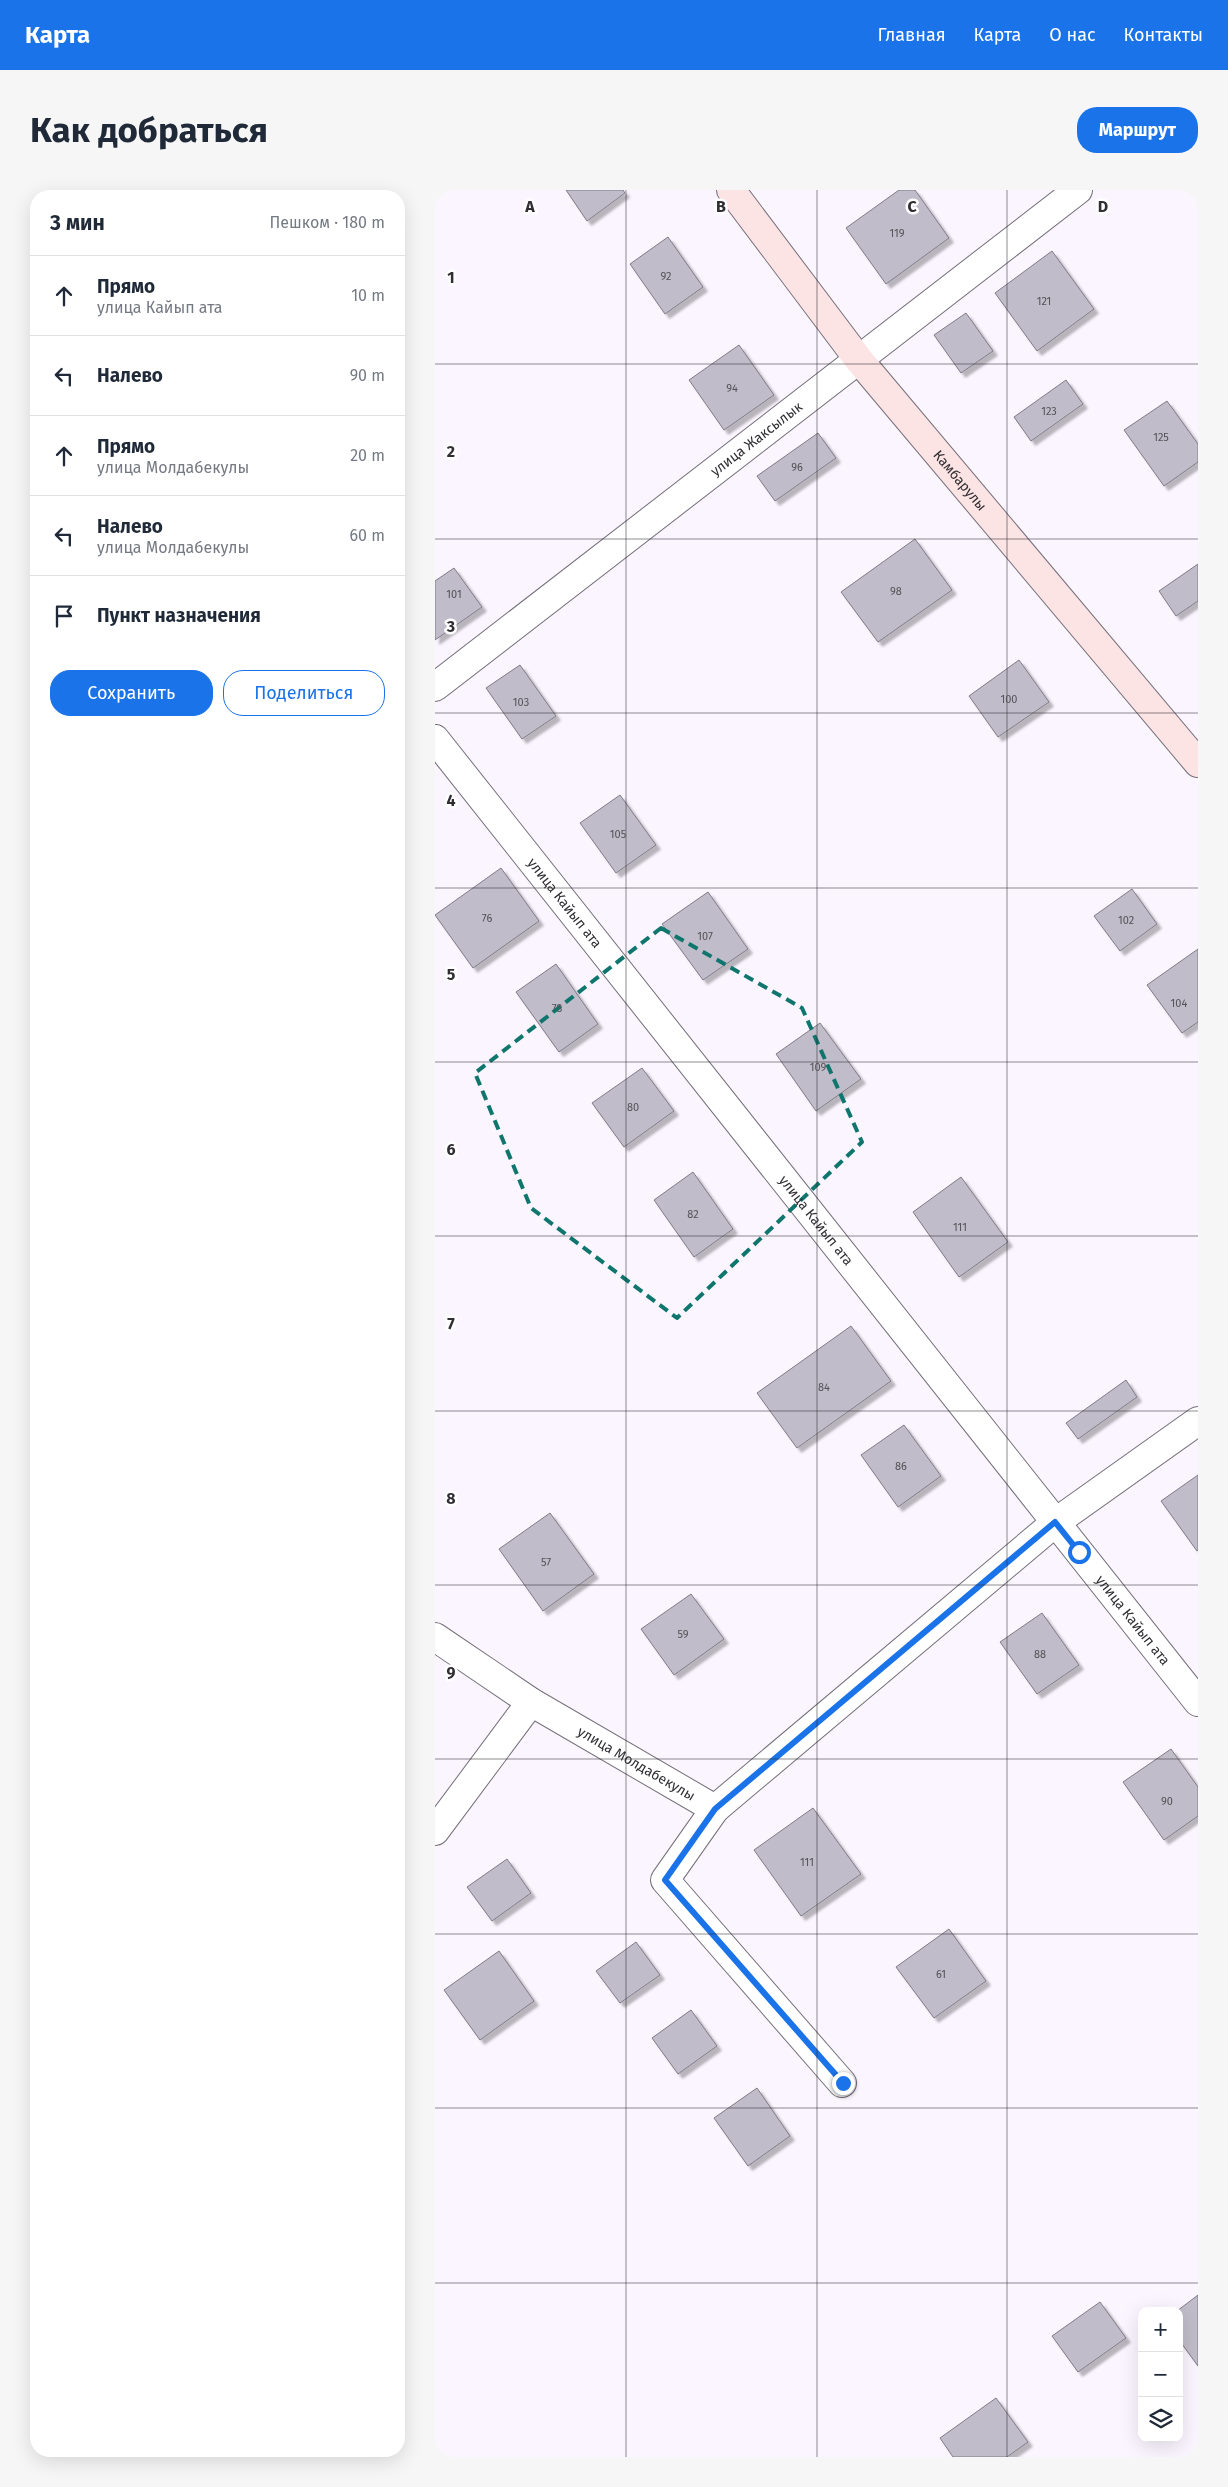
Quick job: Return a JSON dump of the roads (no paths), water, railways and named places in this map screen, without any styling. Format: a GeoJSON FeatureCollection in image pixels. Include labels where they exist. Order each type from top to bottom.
{"type":"FeatureCollection","features":[{"type":"Feature","properties":{"kind":"street","name":"Камбарулы"},"geometry":{"type":"LineString","coordinates":[[731,190],[859,360],[1198,763]]}},
{"type":"Feature","properties":{"kind":"street","name":"улица Жаксылык"},"geometry":{"type":"LineString","coordinates":[[435,686],[1078,190]]}},
{"type":"Feature","properties":{"kind":"street","name":"улица Кайып ата"},"geometry":{"type":"LineString","coordinates":[[435,739],[1198,1702]]}},
{"type":"Feature","properties":{"kind":"street"},"geometry":{"type":"LineString","coordinates":[[843,2083],[665,1880],[715,1809],[1055,1522],[1198,1421]]}},
{"type":"Feature","properties":{"kind":"street","name":"улица Молдабекулы"},"geometry":{"type":"LineString","coordinates":[[435,1636],[531,1702],[715,1809]]}},
{"type":"Feature","properties":{"kind":"street"},"geometry":{"type":"LineString","coordinates":[[435,1831],[531,1702]]}}]}
